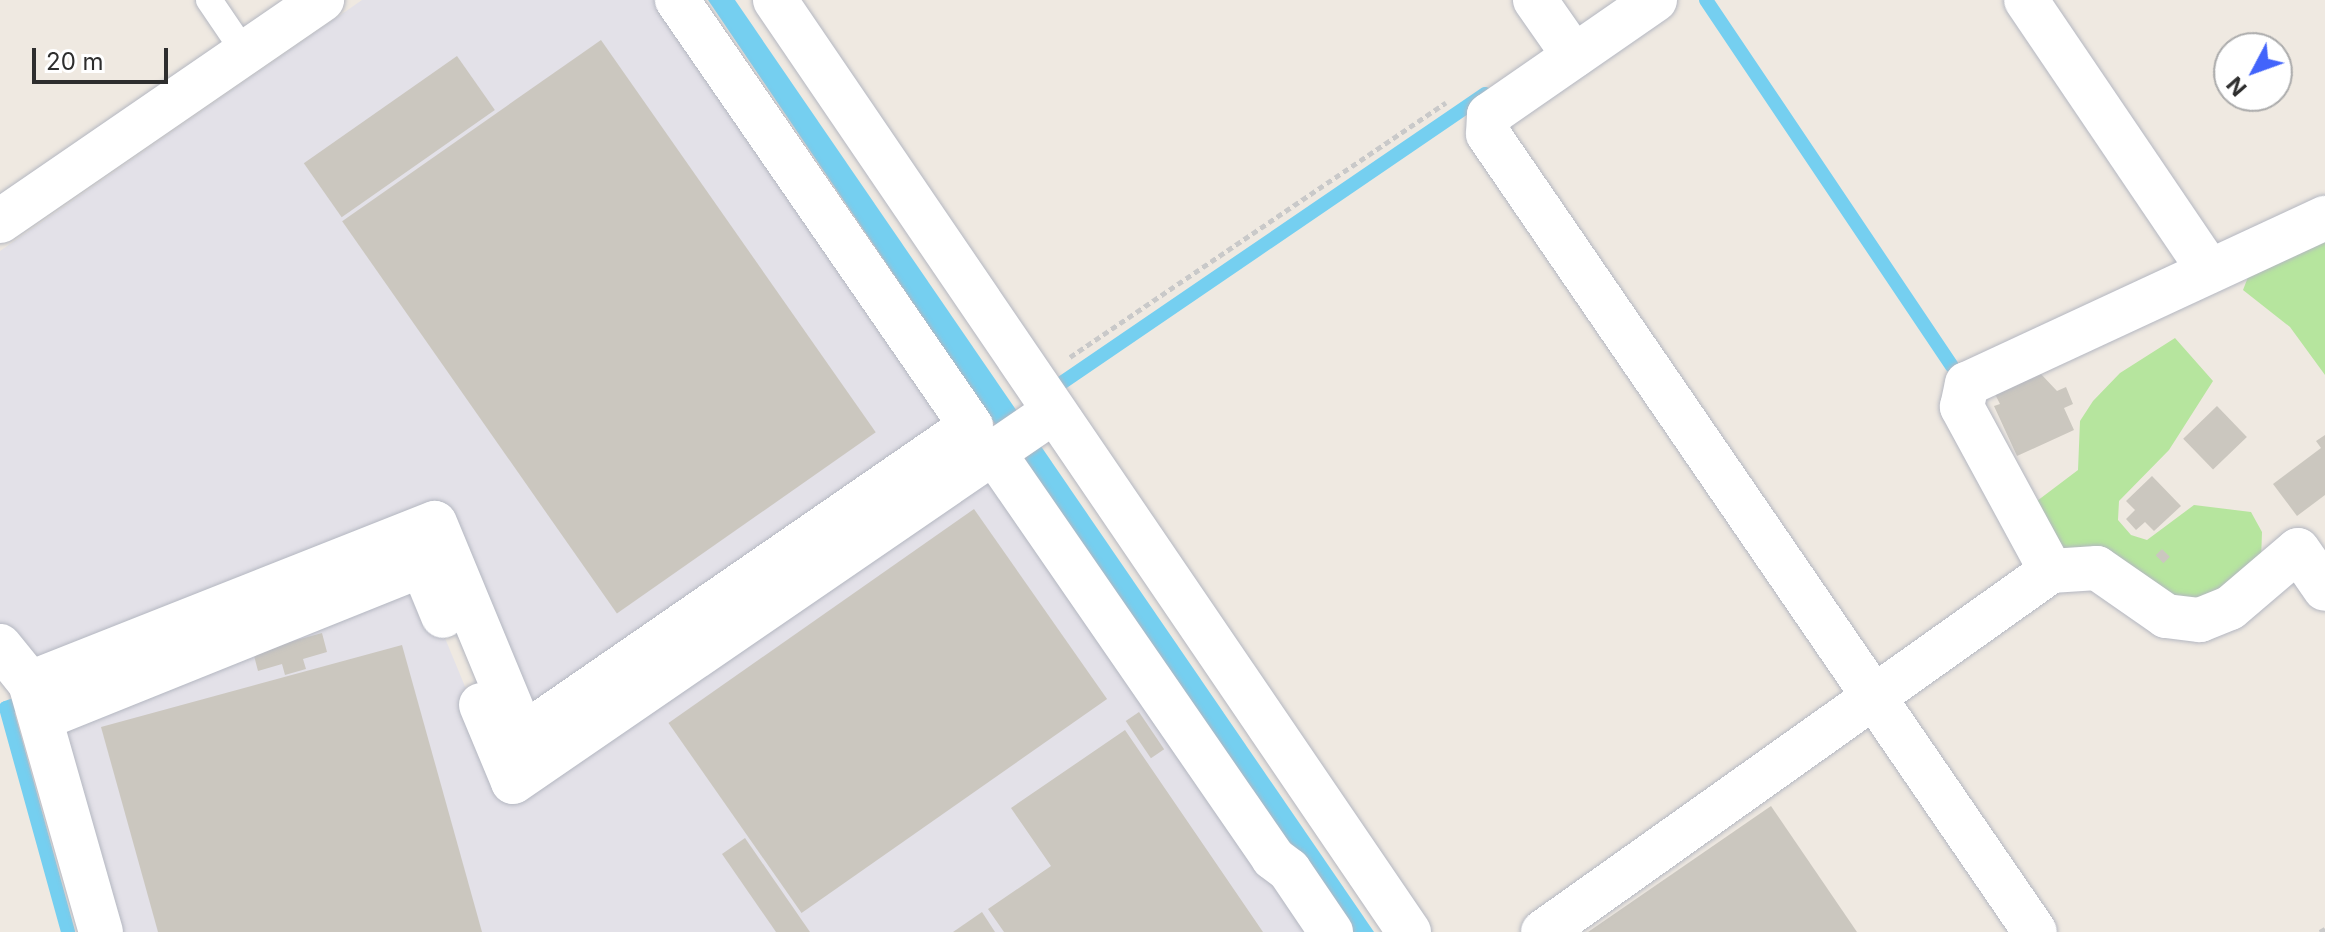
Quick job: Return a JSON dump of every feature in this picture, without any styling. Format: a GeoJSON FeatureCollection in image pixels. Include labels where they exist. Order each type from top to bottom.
{"type":"FeatureCollection","features":[{"type":"Feature","properties":{"kind":"street"},"geometry":{"type":"LineString","coordinates":[[0,221],[322,0]]}},
{"type":"Feature","properties":{"kind":"street"},"geometry":{"type":"LineString","coordinates":[[677,0],[971,426],[947,463]]}},
{"type":"Feature","properties":{"kind":"street"},"geometry":{"type":"LineString","coordinates":[[775,0],[1042,405],[1409,932]]}},
{"type":"Feature","properties":{"kind":"street"},"geometry":{"type":"LineString","coordinates":[[1535,0],[1574,56]]}},
{"type":"Feature","properties":{"kind":"street"},"geometry":{"type":"LineString","coordinates":[[1655,0],[1489,115],[1488,134],[2035,932]]}},
{"type":"Feature","properties":{"kind":"street"},"geometry":{"type":"LineString","coordinates":[[2026,0],[2208,269]]}},
{"type":"Feature","properties":{"kind":"street"},"geometry":{"type":"LineString","coordinates":[[2051,571],[1962,407],[1967,384],[2208,269],[2325,218]]}},
{"type":"Feature","properties":{"kind":"street"},"geometry":{"type":"LineString","coordinates":[[36,701],[422,565],[513,782],[616,691],[947,463],[997,450],[1042,405]]}},
{"type":"Feature","properties":{"kind":"street"},"geometry":{"type":"LineString","coordinates":[[997,450],[1264,845],[1289,870],[1331,932]]}},
{"type":"Feature","properties":{"kind":"street"},"geometry":{"type":"LineString","coordinates":[[1543,932],[2051,571],[2097,568],[2166,616],[2200,620],[2230,608],[2298,550],[2325,589]]}},
{"type":"Feature","properties":{"kind":"street"},"geometry":{"type":"LineString","coordinates":[[0,646],[36,701],[101,932]]}},
{"type":"Feature","properties":{"kind":"lane"},"geometry":{"type":"LineString","coordinates":[[209,0],[245,53]]}},
{"type":"Feature","properties":{"kind":"path"},"geometry":{"type":"LineString","coordinates":[[1042,405],[1450,99]]}},
{"type":"Feature","properties":{"kind":"shaded area"},"geometry":{"type":"Polygon","coordinates":[[[362,0],[656,0],[950,431],[527,719],[442,512],[34,675],[0,631],[0,251],[362,0]]]}},
{"type":"Feature","properties":{"kind":"shaded area"},"geometry":{"type":"Polygon","coordinates":[[[989,468],[1315,932],[120,932],[62,726],[421,580],[509,793],[989,468]]]}},
{"type":"Feature","properties":{"kind":"green space"},"geometry":{"type":"Polygon","coordinates":[[[2325,233],[2325,375],[2290,327],[2243,290],[2250,272],[2325,233]]]}},
{"type":"Feature","properties":{"kind":"green space"},"geometry":{"type":"Polygon","coordinates":[[[2175,338],[2213,381],[2169,450],[2119,501],[2118,520],[2131,535],[2147,540],[2194,505],[2251,512],[2262,532],[2261,561],[2232,591],[2181,604],[2068,556],[2037,501],[2078,470],[2080,421],[2093,401],[2120,373],[2175,338]]]}},
{"type":"Feature","properties":{"kind":"water"},"geometry":{"type":"Polygon","coordinates":[[[708,0],[735,0],[1374,932],[1339,932],[708,0]]]}},
{"type":"Feature","properties":{"kind":"building"},"geometry":{"type":"Polygon","coordinates":[[[601,40],[876,432],[617,614],[342,221],[601,40]]]}},
{"type":"Feature","properties":{"kind":"building"},"geometry":{"type":"Polygon","coordinates":[[[457,56],[495,110],[342,217],[304,163],[457,56]]]}},
{"type":"Feature","properties":{"kind":"building"},"geometry":{"type":"Polygon","coordinates":[[[2040,373],[2057,391],[2066,387],[2073,404],[2064,408],[2074,430],[2017,456],[1994,406],[2000,404],[1995,394],[2040,373]]]}},
{"type":"Feature","properties":{"kind":"building"},"geometry":{"type":"Polygon","coordinates":[[[2217,406],[2247,437],[2213,470],[2183,439],[2217,406]]]}},
{"type":"Feature","properties":{"kind":"building"},"geometry":{"type":"Polygon","coordinates":[[[2325,435],[2325,495],[2297,516],[2273,484],[2321,448],[2316,441],[2325,435]]]}},
{"type":"Feature","properties":{"kind":"building"},"geometry":{"type":"Polygon","coordinates":[[[2152,476],[2181,506],[2154,531],[2145,522],[2136,530],[2126,519],[2135,510],[2126,501],[2152,476]]]}},
{"type":"Feature","properties":{"kind":"building"},"geometry":{"type":"Polygon","coordinates":[[[974,509],[1107,699],[802,913],[668,723],[974,509]]]}},
{"type":"Feature","properties":{"kind":"building"},"geometry":{"type":"Polygon","coordinates":[[[2162,549],[2170,557],[2163,563],[2156,555],[2162,549]]]}},
{"type":"Feature","properties":{"kind":"building"},"geometry":{"type":"Polygon","coordinates":[[[322,633],[327,652],[303,659],[306,669],[285,675],[282,664],[258,671],[253,652],[322,633]]]}},
{"type":"Feature","properties":{"kind":"building"},"geometry":{"type":"Polygon","coordinates":[[[402,645],[482,932],[158,932],[101,727],[402,645]]]}},
{"type":"Feature","properties":{"kind":"building"},"geometry":{"type":"Polygon","coordinates":[[[1139,712],[1164,749],[1151,758],[1126,721],[1139,712]]]}},
{"type":"Feature","properties":{"kind":"building"},"geometry":{"type":"Polygon","coordinates":[[[1125,730],[1263,932],[1004,932],[988,909],[1051,866],[1011,808],[1125,730]]]}},
{"type":"Feature","properties":{"kind":"building"},"geometry":{"type":"Polygon","coordinates":[[[1771,806],[1857,932],[1588,932],[1771,806]]]}},
{"type":"Feature","properties":{"kind":"building"},"geometry":{"type":"Polygon","coordinates":[[[745,838],[810,932],[776,932],[722,854],[745,838]]]}},
{"type":"Feature","properties":{"kind":"building"},"geometry":{"type":"Polygon","coordinates":[[[982,912],[995,932],[953,932],[982,912]]]}},
{"type":"Feature","properties":{"kind":"waterway"},"geometry":{"type":"LineString","coordinates":[[1706,0],[1952,366]]}},
{"type":"Feature","properties":{"kind":"waterway"},"geometry":{"type":"LineString","coordinates":[[1063,382],[1485,94]]}},
{"type":"Feature","properties":{"kind":"waterway"},"geometry":{"type":"LineString","coordinates":[[17,704],[6,708],[68,932]]}}]}
